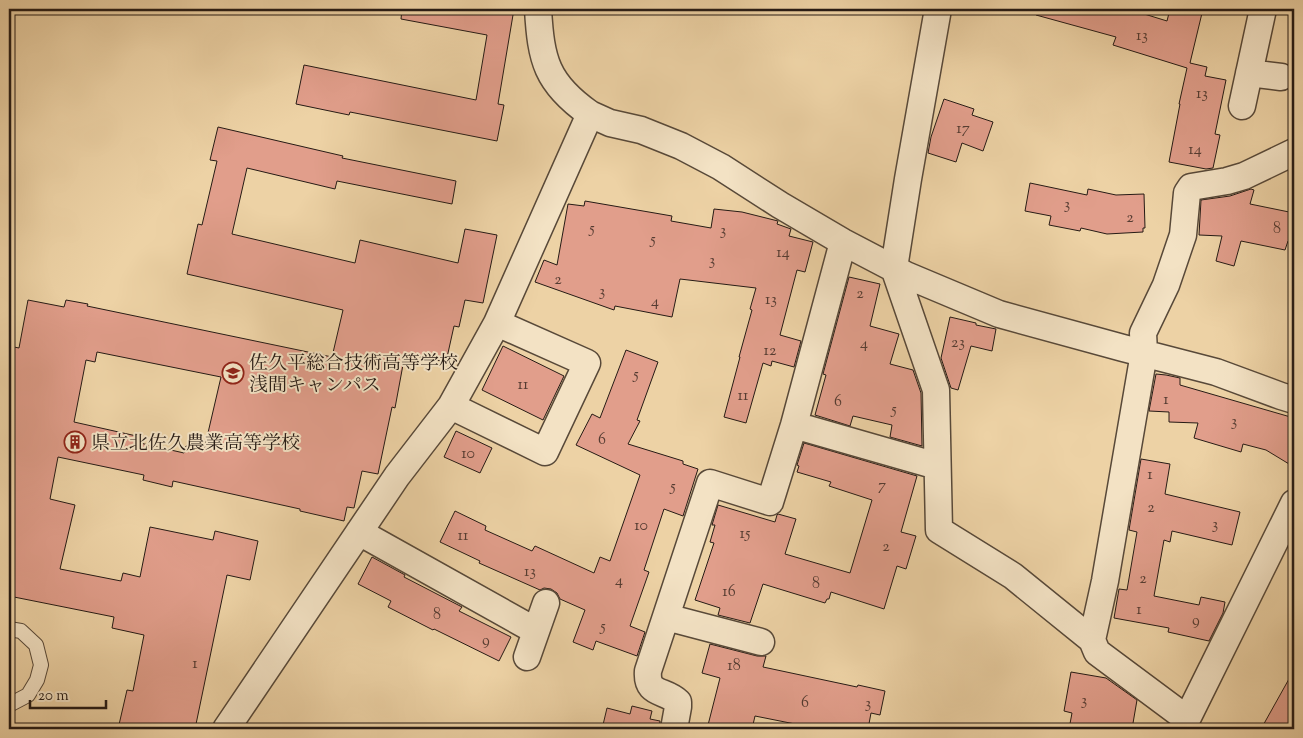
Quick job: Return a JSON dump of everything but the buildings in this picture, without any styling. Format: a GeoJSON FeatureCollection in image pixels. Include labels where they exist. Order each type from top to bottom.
{"type":"FeatureCollection","features":[{"type":"Feature","properties":{"kind":"street"},"geometry":{"type":"LineString","coordinates":[[538,9],[541,44],[552,78],[570,98],[590,114],[610,123],[642,130],[681,146],[721,167],[843,242],[906,275],[999,314],[1216,372],[1294,400]]}},
{"type":"Feature","properties":{"kind":"street"},"geometry":{"type":"LineString","coordinates":[[938,9],[894,268],[936,390],[939,530],[1013,576],[1092,640],[1097,652],[1185,724],[1294,503]]}},
{"type":"Feature","properties":{"kind":"street"},"geometry":{"type":"LineString","coordinates":[[1242,106],[1263,9]]}},
{"type":"Feature","properties":{"kind":"street"},"geometry":{"type":"LineString","coordinates":[[1249,73],[1281,77]]}},
{"type":"Feature","properties":{"kind":"street"},"geometry":{"type":"LineString","coordinates":[[226,729],[397,476],[451,406],[498,323],[590,114]]}},
{"type":"Feature","properties":{"kind":"street"},"geometry":{"type":"LineString","coordinates":[[1092,640],[1105,581],[1144,353],[1142,333],[1166,285],[1183,235],[1187,193],[1191,187],[1244,176],[1294,152]]}},
{"type":"Feature","properties":{"kind":"street"},"geometry":{"type":"LineString","coordinates":[[674,729],[678,702],[674,698],[653,689],[649,684],[648,671],[710,483],[770,502],[794,425],[843,242]]}},
{"type":"Feature","properties":{"kind":"street"},"geometry":{"type":"LineString","coordinates":[[451,406],[545,452],[587,363],[498,323]]}},
{"type":"Feature","properties":{"kind":"street"},"geometry":{"type":"LineString","coordinates":[[794,425],[937,466]]}},
{"type":"Feature","properties":{"kind":"street"},"geometry":{"type":"LineString","coordinates":[[359,532],[536,631]]}},
{"type":"Feature","properties":{"kind":"street"},"geometry":{"type":"LineString","coordinates":[[527,657],[546,603]]}},
{"type":"Feature","properties":{"kind":"street"},"geometry":{"type":"LineString","coordinates":[[666,617],[761,642]]}},
{"type":"Feature","properties":{"kind":"lane"},"geometry":{"type":"LineString","coordinates":[[9,629],[21,631],[36,645],[41,666],[37,680],[28,695],[9,705]]}},
{"type":"Feature","properties":{"kind":"place","name":"佐久平総合技術高等学校 浅間キャンパス"},"geometry":{"type":"Point","coordinates":[233,373]}},
{"type":"Feature","properties":{"kind":"place","name":"県立北佐久農業高等学校"},"geometry":{"type":"Point","coordinates":[75,442]}}]}
